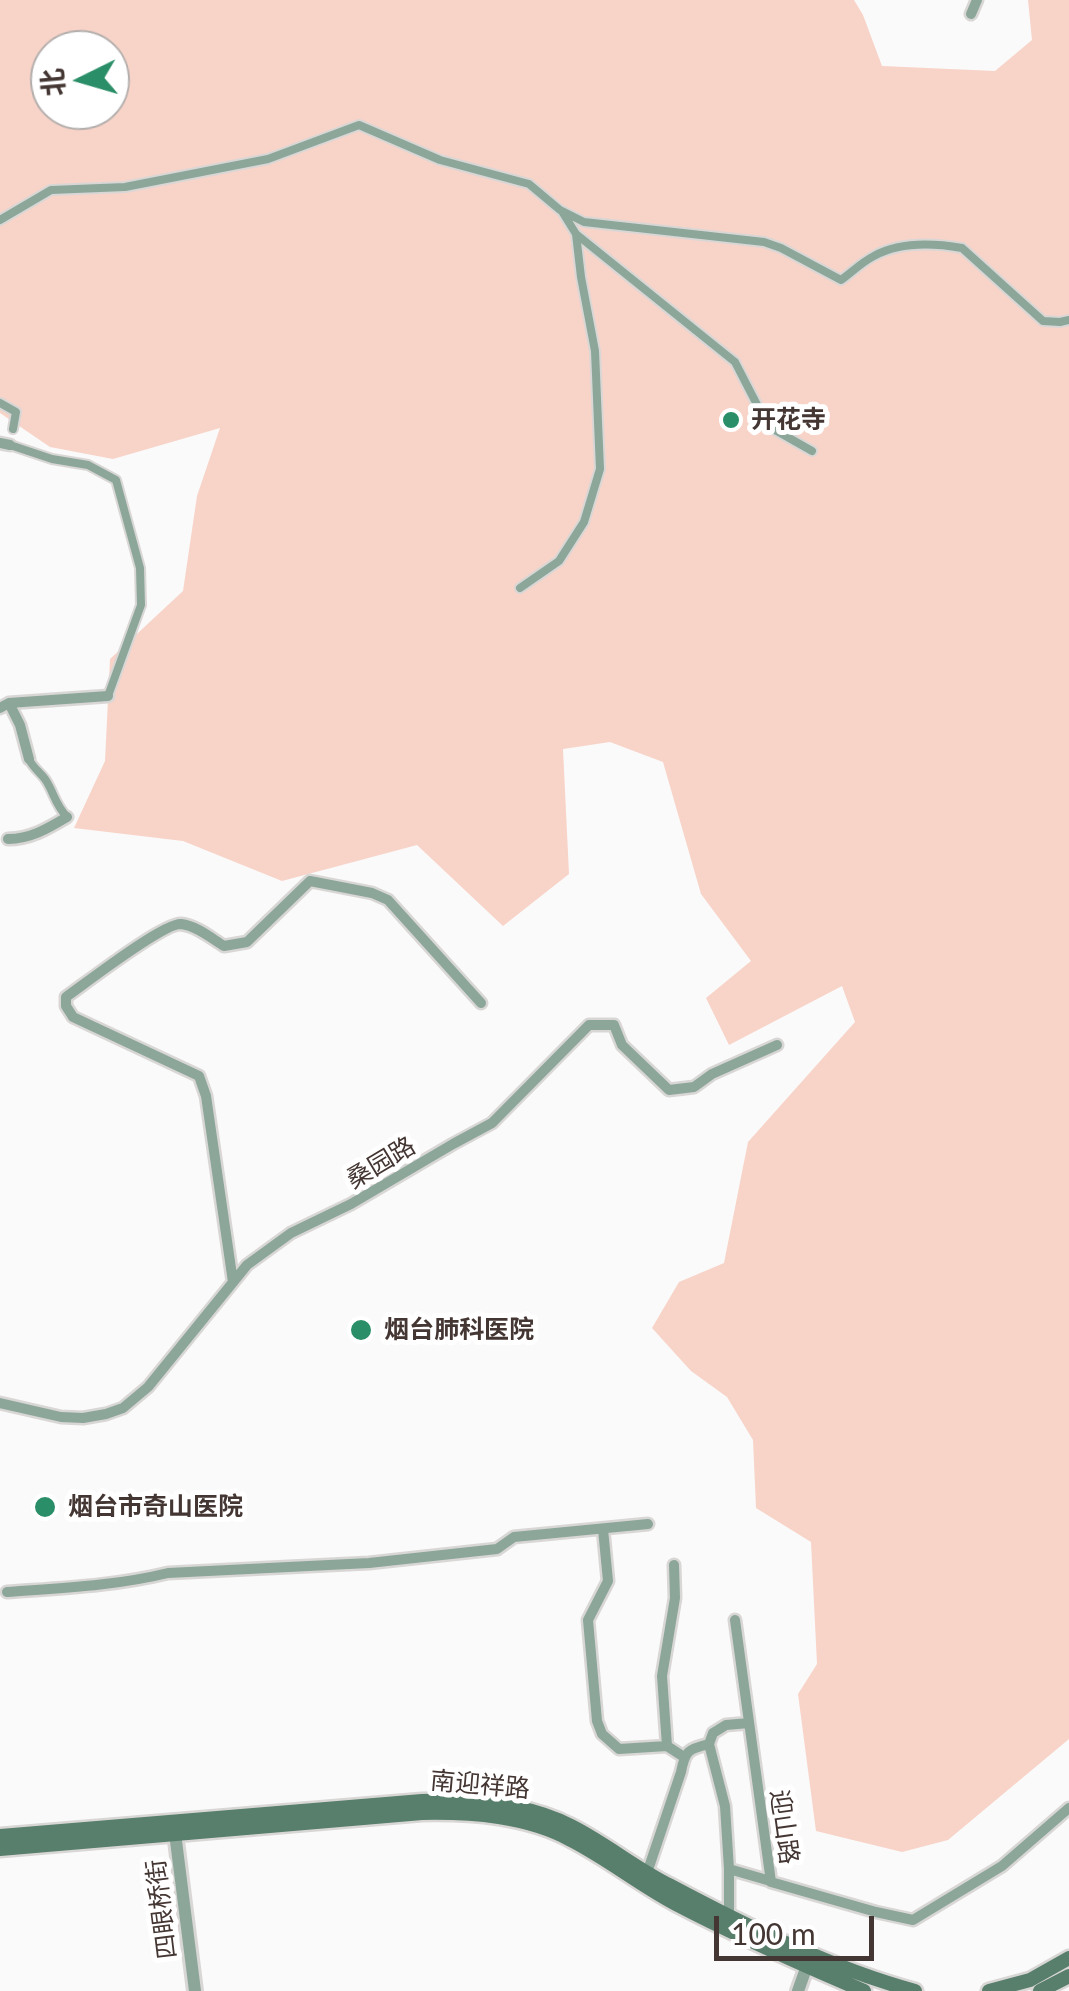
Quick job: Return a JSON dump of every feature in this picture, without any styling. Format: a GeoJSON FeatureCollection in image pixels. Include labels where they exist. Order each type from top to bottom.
{"type":"FeatureCollection","features":[{"type":"Feature","properties":{"kind":"main road","name":"南迎祥路"},"geometry":{"type":"LineString","coordinates":[[0,1836],[422,1813],[498,1817],[561,1835],[645,1880],[704,1919],[809,1960],[915,1991]]}},
{"type":"Feature","properties":{"kind":"main road","name":"南迎祥路"},"geometry":{"type":"LineString","coordinates":[[0,1850],[175,1827]]}},
{"type":"Feature","properties":{"kind":"main road","name":"南迎祥路"},"geometry":{"type":"LineString","coordinates":[[645,1880],[729,1915],[864,1991]]}},
{"type":"Feature","properties":{"kind":"main road"},"geometry":{"type":"LineString","coordinates":[[988,1991],[1030,1980],[1069,1958]]}},
{"type":"Feature","properties":{"kind":"main road"},"geometry":{"type":"LineString","coordinates":[[1040,1991],[1069,1976]]}},
{"type":"Feature","properties":{"kind":"street"},"geometry":{"type":"LineString","coordinates":[[971,14],[976,0]]}},
{"type":"Feature","properties":{"kind":"street"},"geometry":{"type":"LineString","coordinates":[[0,220],[50,190],[125,188],[268,159],[359,125],[440,160],[529,184],[560,210],[584,222],[764,242],[841,280],[892,247],[962,248],[1043,321],[1069,320]]}},
{"type":"Feature","properties":{"kind":"street"},"geometry":{"type":"LineString","coordinates":[[560,210],[576,234],[735,362],[768,426],[812,451]]}},
{"type":"Feature","properties":{"kind":"street"},"geometry":{"type":"LineString","coordinates":[[520,588],[560,561],[584,522],[600,469],[595,350],[576,234]]}},
{"type":"Feature","properties":{"kind":"street"},"geometry":{"type":"LineString","coordinates":[[0,402],[16,412],[13,428]]}},
{"type":"Feature","properties":{"kind":"street"},"geometry":{"type":"LineString","coordinates":[[4,705],[108,696],[141,605],[140,568],[116,480],[88,465],[52,460],[5,444]]}},
{"type":"Feature","properties":{"kind":"street"},"geometry":{"type":"LineString","coordinates":[[4,705],[20,725],[33,769],[45,778],[56,806],[66,817],[37,834],[8,840]]}},
{"type":"Feature","properties":{"kind":"street"},"geometry":{"type":"LineString","coordinates":[[233,1282],[206,1096],[199,1076],[73,1017],[66,997],[159,932],[177,924],[196,928],[224,946],[247,942],[310,881],[372,893],[388,900],[481,1003]]}},
{"type":"Feature","properties":{"kind":"street","name":"桑园路"},"geometry":{"type":"LineString","coordinates":[[0,1402],[61,1418],[83,1418],[124,1408],[148,1387],[247,1264],[291,1233],[352,1204],[492,1124],[589,1025],[614,1025],[622,1045],[669,1090],[694,1087],[712,1074],[777,1045]]}},
{"type":"Feature","properties":{"kind":"street"},"geometry":{"type":"LineString","coordinates":[[8,1592],[106,1585],[168,1574],[407,1559],[497,1549],[514,1536],[648,1524]]}},
{"type":"Feature","properties":{"kind":"street"},"geometry":{"type":"LineString","coordinates":[[602,1529],[608,1582],[588,1620],[597,1722],[602,1734],[619,1748],[667,1746],[684,1757]]}},
{"type":"Feature","properties":{"kind":"street"},"geometry":{"type":"LineString","coordinates":[[667,1746],[662,1676],[675,1598],[674,1565]]}},
{"type":"Feature","properties":{"kind":"street","name":"迎山路"},"geometry":{"type":"LineString","coordinates":[[735,1620],[771,1882],[913,1920],[1002,1866],[1069,1808]]}},
{"type":"Feature","properties":{"kind":"street"},"geometry":{"type":"LineString","coordinates":[[729,1915],[725,1806],[708,1744],[713,1733],[726,1725],[749,1722]]}},
{"type":"Feature","properties":{"kind":"street"},"geometry":{"type":"LineString","coordinates":[[645,1880],[684,1757],[690,1749],[708,1744]]}},
{"type":"Feature","properties":{"kind":"street","name":"四眼桥街"},"geometry":{"type":"LineString","coordinates":[[175,1827],[194,1991]]}},
{"type":"Feature","properties":{"kind":"street"},"geometry":{"type":"LineString","coordinates":[[730,1870],[767,1880]]}},
{"type":"Feature","properties":{"kind":"street"},"geometry":{"type":"LineString","coordinates":[[798,1991],[809,1960]]}},
{"type":"Feature","properties":{"kind":"shaded area"},"geometry":{"type":"Polygon","coordinates":[[[0,0],[854,0],[882,66],[995,71],[1032,40],[1028,0],[1069,0],[1069,1739],[948,1840],[902,1852],[816,1831],[798,1694],[817,1664],[811,1542],[756,1508],[753,1440],[727,1397],[691,1371],[652,1328],[679,1282],[724,1263],[748,1142],[855,1022],[842,986],[729,1045],[706,998],[751,961],[701,894],[663,762],[610,742],[563,749],[569,874],[503,926],[417,845],[282,881],[183,841],[74,828],[105,761],[110,659],[183,591],[197,496],[220,428],[113,459],[50,447],[0,413],[0,0]]]}},
{"type":"Feature","properties":{"kind":"place","name":"开花寺"},"geometry":{"type":"Point","coordinates":[731,420]}},
{"type":"Feature","properties":{"kind":"place","name":"烟台肺科医院"},"geometry":{"type":"Point","coordinates":[361,1330]}},
{"type":"Feature","properties":{"kind":"place","name":"烟台市奇山医院"},"geometry":{"type":"Point","coordinates":[45,1507]}}]}
